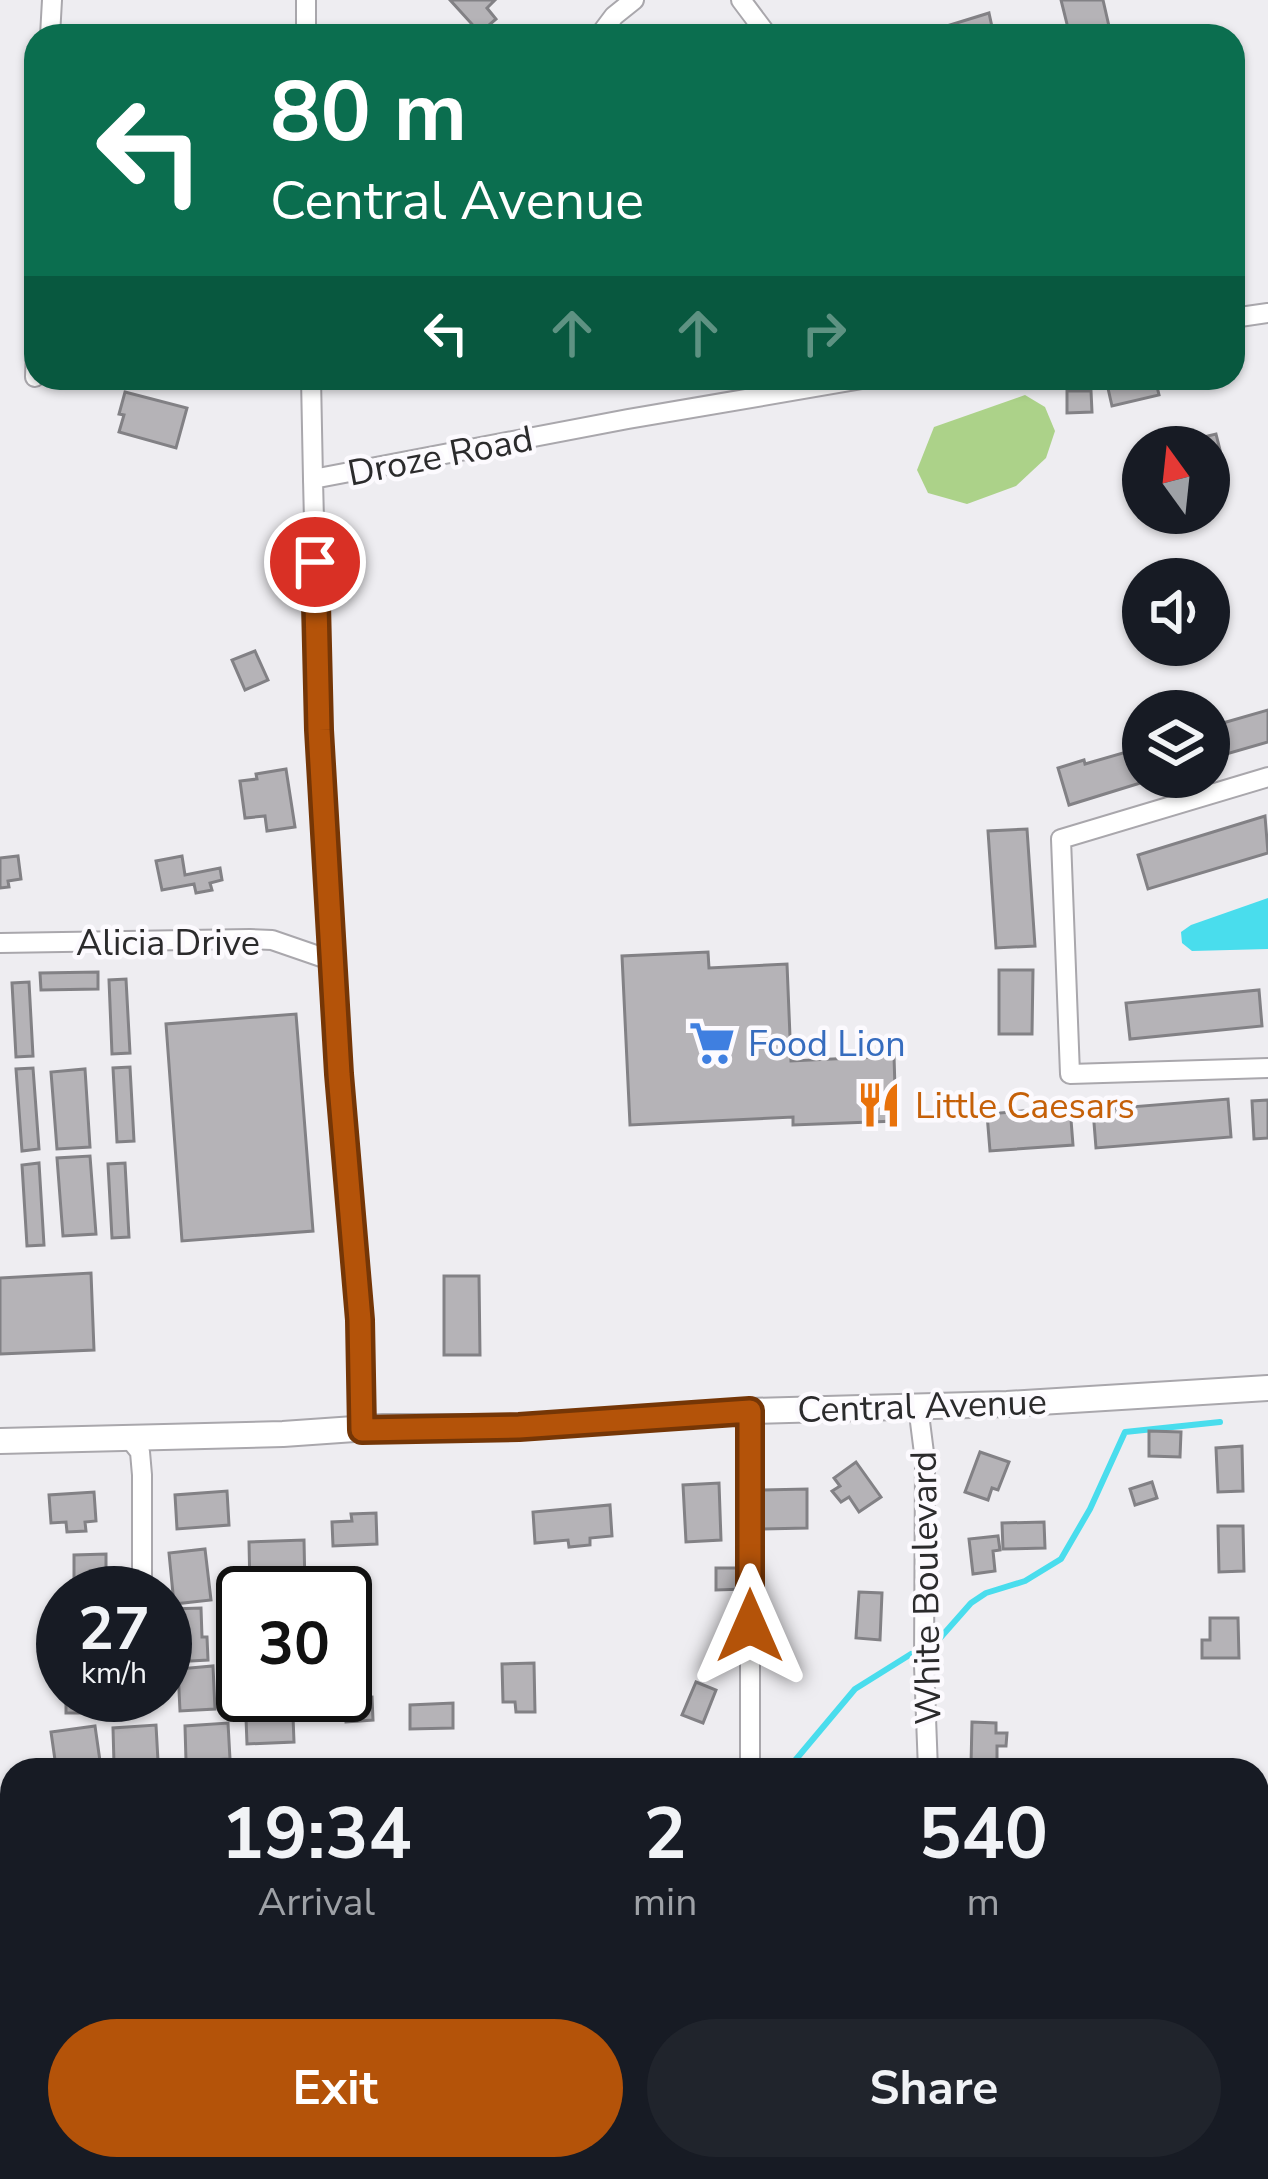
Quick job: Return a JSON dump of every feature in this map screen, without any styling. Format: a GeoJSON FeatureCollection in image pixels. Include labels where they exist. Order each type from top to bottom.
{"type":"FeatureCollection","features":[{"type":"Feature","properties":{"kind":"street"},"geometry":{"type":"LineString","coordinates":[[608,24],[634,0]]}},
{"type":"Feature","properties":{"kind":"street"},"geometry":{"type":"LineString","coordinates":[[311,390],[313,479]]}},
{"type":"Feature","properties":{"kind":"street","name":"Droze Road"},"geometry":{"type":"LineString","coordinates":[[362,1430],[360,1320],[339,1074],[319,730],[313,479],[798,390]]}},
{"type":"Feature","properties":{"kind":"street"},"geometry":{"type":"LineString","coordinates":[[1268,777],[1061,839],[1070,1074],[1268,1068]]}},
{"type":"Feature","properties":{"kind":"street","name":"Alicia Drive"},"geometry":{"type":"LineString","coordinates":[[0,943],[272,940],[333,961]]}},
{"type":"Feature","properties":{"kind":"street","name":"Central Avenue"},"geometry":{"type":"LineString","coordinates":[[0,1441],[519,1427],[750,1411],[1007,1404],[1268,1388]]}},
{"type":"Feature","properties":{"kind":"street","name":"White Boulevard"},"geometry":{"type":"LineString","coordinates":[[918,1406],[925,1461],[928,1758]]}},
{"type":"Feature","properties":{"kind":"street"},"geometry":{"type":"LineString","coordinates":[[750,1411],[750,1758]]}},
{"type":"Feature","properties":{"kind":"street"},"geometry":{"type":"LineString","coordinates":[[128,1438],[140,1452],[142,1566]]}},
{"type":"Feature","properties":{"kind":"green space"},"geometry":{"type":"Polygon","coordinates":[[[1025,395],[1045,407],[1055,431],[1046,458],[1016,486],[967,504],[928,493],[917,470],[934,427],[1025,395]]]}},
{"type":"Feature","properties":{"kind":"water"},"geometry":{"type":"Polygon","coordinates":[[[1268,898],[1268,949],[1192,951],[1182,943],[1181,932],[1191,925],[1268,898]]]}},
{"type":"Feature","properties":{"kind":"building"},"geometry":{"type":"Polygon","coordinates":[[[450,0],[495,0],[487,8],[496,19],[490,24],[472,24],[450,0]]]}},
{"type":"Feature","properties":{"kind":"building"},"geometry":{"type":"Polygon","coordinates":[[[1061,0],[1103,0],[1108,24],[1067,24],[1061,0]]]}},
{"type":"Feature","properties":{"kind":"building"},"geometry":{"type":"Polygon","coordinates":[[[989,13],[991,24],[953,24],[989,13]]]}},
{"type":"Feature","properties":{"kind":"building"},"geometry":{"type":"Polygon","coordinates":[[[1108,390],[1158,390],[1159,395],[1112,406],[1108,390]]]}},
{"type":"Feature","properties":{"kind":"building"},"geometry":{"type":"Polygon","coordinates":[[[1067,391],[1091,391],[1092,412],[1067,413],[1067,391]]]}},
{"type":"Feature","properties":{"kind":"building"},"geometry":{"type":"Polygon","coordinates":[[[125,392],[187,408],[176,448],[119,432],[125,392]]]}},
{"type":"Feature","properties":{"kind":"building"},"geometry":{"type":"Polygon","coordinates":[[[255,651],[268,680],[245,690],[232,660],[255,651]]]}},
{"type":"Feature","properties":{"kind":"building"},"geometry":{"type":"Polygon","coordinates":[[[1268,710],[1268,742],[1230,753],[1230,721],[1268,710]]]}},
{"type":"Feature","properties":{"kind":"building"},"geometry":{"type":"Polygon","coordinates":[[[1122,753],[1122,789],[1069,805],[1058,768],[1084,760],[1085,764],[1122,753]]]}},
{"type":"Feature","properties":{"kind":"building"},"geometry":{"type":"Polygon","coordinates":[[[286,769],[295,827],[267,831],[265,816],[245,818],[240,781],[286,769]]]}},
{"type":"Feature","properties":{"kind":"building"},"geometry":{"type":"Polygon","coordinates":[[[1265,816],[1268,853],[1148,889],[1138,855],[1265,816]]]}},
{"type":"Feature","properties":{"kind":"building"},"geometry":{"type":"Polygon","coordinates":[[[1027,829],[1035,946],[996,948],[988,831],[1027,829]]]}},
{"type":"Feature","properties":{"kind":"building"},"geometry":{"type":"Polygon","coordinates":[[[18,856],[21,879],[0,888],[0,858],[18,856]]]}},
{"type":"Feature","properties":{"kind":"building"},"geometry":{"type":"Polygon","coordinates":[[[182,856],[185,875],[220,868],[222,880],[210,883],[212,890],[196,893],[194,884],[162,890],[156,861],[182,856]]]}},
{"type":"Feature","properties":{"kind":"building"},"geometry":{"type":"Polygon","coordinates":[[[708,952],[709,968],[787,964],[791,1061],[894,1056],[896,1121],[793,1125],[793,1117],[630,1125],[622,956],[708,952]]]}},
{"type":"Feature","properties":{"kind":"building"},"geometry":{"type":"Polygon","coordinates":[[[999,970],[1033,970],[1032,1034],[999,1034],[999,970]]]}},
{"type":"Feature","properties":{"kind":"building"},"geometry":{"type":"Polygon","coordinates":[[[98,972],[98,989],[41,990],[40,973],[98,972]]]}},
{"type":"Feature","properties":{"kind":"building"},"geometry":{"type":"Polygon","coordinates":[[[126,979],[130,1053],[112,1054],[109,980],[126,979]]]}},
{"type":"Feature","properties":{"kind":"building"},"geometry":{"type":"Polygon","coordinates":[[[29,982],[33,1056],[16,1057],[12,983],[29,982]]]}},
{"type":"Feature","properties":{"kind":"building"},"geometry":{"type":"Polygon","coordinates":[[[1259,990],[1262,1026],[1130,1039],[1126,1003],[1259,990]]]}},
{"type":"Feature","properties":{"kind":"building"},"geometry":{"type":"Polygon","coordinates":[[[296,1014],[313,1231],[182,1241],[166,1024],[296,1014]]]}},
{"type":"Feature","properties":{"kind":"building"},"geometry":{"type":"Polygon","coordinates":[[[130,1067],[134,1141],[117,1142],[113,1068],[130,1067]]]}},
{"type":"Feature","properties":{"kind":"building"},"geometry":{"type":"Polygon","coordinates":[[[33,1068],[39,1149],[22,1151],[16,1069],[33,1068]]]}},
{"type":"Feature","properties":{"kind":"building"},"geometry":{"type":"Polygon","coordinates":[[[85,1069],[90,1147],[57,1149],[51,1072],[85,1069]]]}},
{"type":"Feature","properties":{"kind":"building"},"geometry":{"type":"Polygon","coordinates":[[[1228,1099],[1231,1137],[1096,1148],[1093,1110],[1228,1099]]]}},
{"type":"Feature","properties":{"kind":"building"},"geometry":{"type":"Polygon","coordinates":[[[1268,1100],[1268,1138],[1254,1139],[1252,1101],[1268,1100]]]}},
{"type":"Feature","properties":{"kind":"building"},"geometry":{"type":"Polygon","coordinates":[[[1070,1107],[1073,1145],[990,1151],[987,1114],[1070,1107]]]}},
{"type":"Feature","properties":{"kind":"building"},"geometry":{"type":"Polygon","coordinates":[[[90,1156],[96,1234],[63,1236],[57,1158],[90,1156]]]}},
{"type":"Feature","properties":{"kind":"building"},"geometry":{"type":"Polygon","coordinates":[[[39,1163],[44,1245],[27,1246],[22,1165],[39,1163]]]}},
{"type":"Feature","properties":{"kind":"building"},"geometry":{"type":"Polygon","coordinates":[[[125,1163],[129,1237],[112,1238],[108,1164],[125,1163]]]}},
{"type":"Feature","properties":{"kind":"building"},"geometry":{"type":"Polygon","coordinates":[[[91,1273],[94,1350],[0,1354],[0,1278],[91,1273]]]}},
{"type":"Feature","properties":{"kind":"building"},"geometry":{"type":"Polygon","coordinates":[[[444,1276],[479,1276],[480,1355],[444,1355],[444,1276]]]}},
{"type":"Feature","properties":{"kind":"building"},"geometry":{"type":"Polygon","coordinates":[[[1149,1431],[1181,1432],[1180,1457],[1149,1456],[1149,1431]]]}},
{"type":"Feature","properties":{"kind":"building"},"geometry":{"type":"Polygon","coordinates":[[[1242,1446],[1243,1491],[1218,1492],[1216,1448],[1242,1446]]]}},
{"type":"Feature","properties":{"kind":"building"},"geometry":{"type":"Polygon","coordinates":[[[980,1452],[1009,1462],[998,1490],[992,1488],[988,1500],[965,1492],[980,1452]]]}},
{"type":"Feature","properties":{"kind":"building"},"geometry":{"type":"Polygon","coordinates":[[[856,1462],[881,1497],[859,1512],[849,1497],[841,1502],[832,1491],[840,1486],[834,1478],[856,1462]]]}},
{"type":"Feature","properties":{"kind":"building"},"geometry":{"type":"Polygon","coordinates":[[[1152,1482],[1157,1498],[1135,1505],[1130,1489],[1152,1482]]]}},
{"type":"Feature","properties":{"kind":"building"},"geometry":{"type":"Polygon","coordinates":[[[719,1483],[721,1540],[686,1542],[683,1485],[719,1483]]]}},
{"type":"Feature","properties":{"kind":"building"},"geometry":{"type":"Polygon","coordinates":[[[807,1489],[807,1528],[761,1529],[761,1490],[807,1489]]]}},
{"type":"Feature","properties":{"kind":"building"},"geometry":{"type":"Polygon","coordinates":[[[227,1491],[229,1525],[177,1529],[175,1495],[227,1491]]]}},
{"type":"Feature","properties":{"kind":"building"},"geometry":{"type":"Polygon","coordinates":[[[94,1492],[96,1521],[85,1522],[86,1531],[67,1532],[66,1522],[51,1523],[49,1495],[94,1492]]]}},
{"type":"Feature","properties":{"kind":"building"},"geometry":{"type":"Polygon","coordinates":[[[610,1505],[612,1536],[569,1547],[568,1540],[535,1543],[533,1512],[610,1505]]]}},
{"type":"Feature","properties":{"kind":"building"},"geometry":{"type":"Polygon","coordinates":[[[376,1513],[377,1544],[333,1546],[332,1522],[352,1521],[351,1514],[376,1513]]]}},
{"type":"Feature","properties":{"kind":"building"},"geometry":{"type":"Polygon","coordinates":[[[1044,1522],[1045,1548],[1003,1549],[1002,1523],[1044,1522]]]}},
{"type":"Feature","properties":{"kind":"building"},"geometry":{"type":"Polygon","coordinates":[[[1218,1526],[1243,1526],[1244,1571],[1219,1572],[1218,1526]]]}},
{"type":"Feature","properties":{"kind":"building"},"geometry":{"type":"Polygon","coordinates":[[[998,1536],[1000,1550],[993,1551],[995,1571],[973,1574],[969,1539],[998,1536]]]}},
{"type":"Feature","properties":{"kind":"building"},"geometry":{"type":"Polygon","coordinates":[[[304,1540],[305,1566],[250,1566],[249,1542],[304,1540]]]}},
{"type":"Feature","properties":{"kind":"building"},"geometry":{"type":"Polygon","coordinates":[[[205,1549],[211,1600],[192,1602],[192,1566],[170,1566],[169,1553],[205,1549]]]}},
{"type":"Feature","properties":{"kind":"building"},"geometry":{"type":"Polygon","coordinates":[[[106,1554],[106,1566],[74,1566],[74,1555],[106,1554]]]}},
{"type":"Feature","properties":{"kind":"building"},"geometry":{"type":"Polygon","coordinates":[[[716,1568],[744,1568],[745,1589],[716,1590],[716,1568]]]}},
{"type":"Feature","properties":{"kind":"building"},"geometry":{"type":"Polygon","coordinates":[[[859,1592],[882,1593],[880,1640],[856,1638],[859,1592]]]}},
{"type":"Feature","properties":{"kind":"building"},"geometry":{"type":"Polygon","coordinates":[[[192,1608],[201,1608],[208,1660],[192,1661],[192,1608]]]}},
{"type":"Feature","properties":{"kind":"building"},"geometry":{"type":"Polygon","coordinates":[[[1210,1618],[1238,1618],[1239,1658],[1202,1658],[1202,1640],[1210,1640],[1210,1618]]]}},
{"type":"Feature","properties":{"kind":"building"},"geometry":{"type":"Polygon","coordinates":[[[534,1663],[535,1712],[516,1712],[515,1702],[503,1702],[502,1664],[534,1663]]]}},
{"type":"Feature","properties":{"kind":"building"},"geometry":{"type":"Polygon","coordinates":[[[213,1666],[215,1709],[192,1710],[192,1668],[213,1666]]]}},
{"type":"Feature","properties":{"kind":"building"},"geometry":{"type":"Polygon","coordinates":[[[696,1682],[716,1690],[703,1723],[682,1715],[696,1682]]]}},
{"type":"Feature","properties":{"kind":"building"},"geometry":{"type":"Polygon","coordinates":[[[453,1703],[453,1728],[410,1729],[410,1705],[453,1703]]]}},
{"type":"Feature","properties":{"kind":"building"},"geometry":{"type":"Polygon","coordinates":[[[246,1722],[293,1722],[294,1742],[247,1744],[246,1722]]]}},
{"type":"Feature","properties":{"kind":"building"},"geometry":{"type":"Polygon","coordinates":[[[972,1722],[996,1723],[996,1733],[1007,1733],[1006,1746],[997,1746],[997,1758],[971,1758],[972,1722]]]}},
{"type":"Feature","properties":{"kind":"building"},"geometry":{"type":"Polygon","coordinates":[[[228,1723],[230,1758],[186,1758],[185,1726],[228,1723]]]}},
{"type":"Feature","properties":{"kind":"building"},"geometry":{"type":"Polygon","coordinates":[[[156,1725],[158,1758],[114,1758],[113,1728],[156,1725]]]}},
{"type":"Feature","properties":{"kind":"building"},"geometry":{"type":"Polygon","coordinates":[[[95,1726],[100,1758],[55,1758],[51,1732],[95,1726]]]}},
{"type":"Feature","properties":{"kind":"waterway"},"geometry":{"type":"LineString","coordinates":[[941,1637],[986,1593],[1025,1581],[1061,1559],[1125,1432],[1220,1422]]}},
{"type":"Feature","properties":{"kind":"waterway"},"geometry":{"type":"LineString","coordinates":[[797,1758],[855,1689],[911,1654]]}},
{"type":"Feature","properties":{"kind":"place","name":"Food Lion"},"geometry":{"type":"Point","coordinates":[712,1043]}},
{"type":"Feature","properties":{"kind":"place","name":"Little Caesars"},"geometry":{"type":"Point","coordinates":[879,1105]}},
{"type":"Feature","properties":{"kind":"route"},"geometry":{"type":"LineString","coordinates":[[315,562],[319,730],[339,1074],[360,1320],[362,1430],[519,1427],[750,1411],[750,1626]]}}]}
